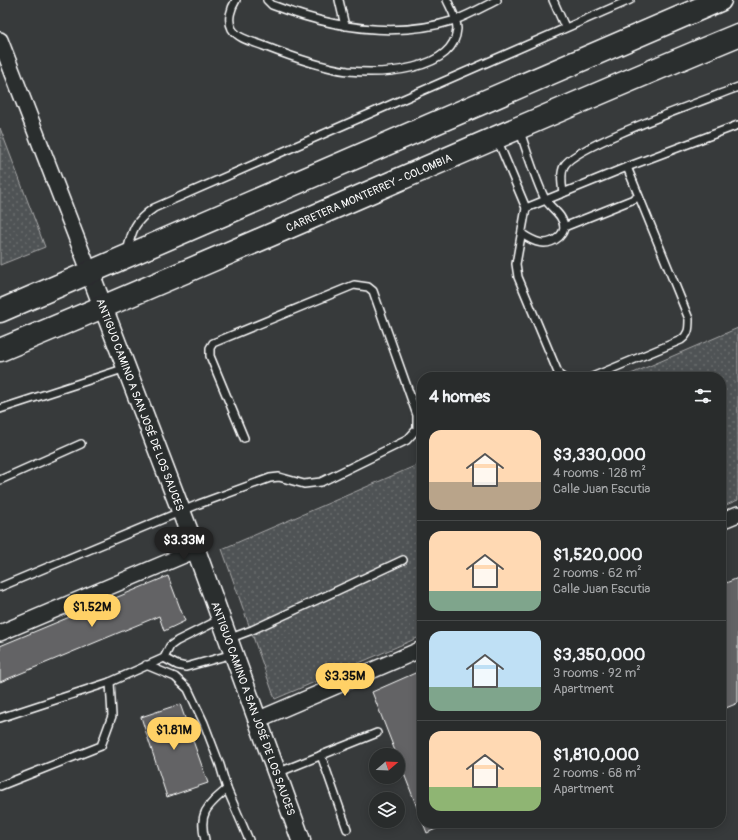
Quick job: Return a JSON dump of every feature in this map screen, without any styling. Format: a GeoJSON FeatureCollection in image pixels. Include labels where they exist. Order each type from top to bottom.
{"type":"FeatureCollection","features":[{"type":"Feature","properties":{"kind":"main road"},"geometry":{"type":"LineString","coordinates":[[0,311],[126,258],[720,0]]}},
{"type":"Feature","properties":{"kind":"main road","name":"CARRETERA MONTERREY - COLOMBIA"},"geometry":{"type":"LineString","coordinates":[[0,350],[103,308],[518,127],[738,35]]}},
{"type":"Feature","properties":{"kind":"street","name":"ANTIGUO CAMINO A SAN JOSÉ DE LOS SAUCES"},"geometry":{"type":"LineString","coordinates":[[0,40],[196,550],[301,840]]}},
{"type":"Feature","properties":{"kind":"street"},"geometry":{"type":"LineString","coordinates":[[726,519],[738,514]]}},
{"type":"Feature","properties":{"kind":"street"},"geometry":{"type":"LineString","coordinates":[[0,633],[196,550]]}},
{"type":"Feature","properties":{"kind":"street"},"geometry":{"type":"LineString","coordinates":[[257,720],[417,651]]}},
{"type":"Feature","properties":{"kind":"lane"},"geometry":{"type":"LineString","coordinates":[[236,0],[232,7],[230,20],[232,28],[239,36],[287,55],[347,71],[372,72],[412,68],[424,65],[438,57],[450,46],[457,29],[456,20],[447,0]]}},
{"type":"Feature","properties":{"kind":"lane"},"geometry":{"type":"LineString","coordinates":[[267,0],[272,4],[296,14],[346,26],[362,29],[399,29],[430,26],[456,20],[497,0]]}},
{"type":"Feature","properties":{"kind":"lane"},"geometry":{"type":"LineString","coordinates":[[339,0],[346,26]]}},
{"type":"Feature","properties":{"kind":"lane"},"geometry":{"type":"LineString","coordinates":[[553,0],[565,27]]}},
{"type":"Feature","properties":{"kind":"lane"},"geometry":{"type":"LineString","coordinates":[[126,258],[131,232],[140,217],[154,208],[565,27],[630,0]]}},
{"type":"Feature","properties":{"kind":"lane"},"geometry":{"type":"LineString","coordinates":[[563,193],[562,176],[564,166],[570,158],[608,138],[738,87]]}},
{"type":"Feature","properties":{"kind":"lane"},"geometry":{"type":"LineString","coordinates":[[526,208],[627,167],[738,125]]}},
{"type":"Feature","properties":{"kind":"lane"},"geometry":{"type":"LineString","coordinates":[[518,127],[546,200],[560,216],[564,227],[562,235],[554,241],[546,244],[538,243],[522,234]]}},
{"type":"Feature","properties":{"kind":"lane"},"geometry":{"type":"LineString","coordinates":[[496,137],[526,208],[516,264],[518,277],[558,372]]}},
{"type":"Feature","properties":{"kind":"lane"},"geometry":{"type":"LineString","coordinates":[[604,372],[681,340],[687,335],[689,330],[689,319],[627,167]]}},
{"type":"Feature","properties":{"kind":"lane"},"geometry":{"type":"LineString","coordinates":[[564,227],[639,197]]}},
{"type":"Feature","properties":{"kind":"lane"},"geometry":{"type":"LineString","coordinates":[[0,587],[181,512],[270,478],[279,477],[304,484],[321,482],[407,440],[416,429],[416,415],[372,291],[368,287],[354,285],[213,343],[210,348],[210,356],[244,438]]}},
{"type":"Feature","properties":{"kind":"lane"},"geometry":{"type":"LineString","coordinates":[[0,409],[126,368]]}},
{"type":"Feature","properties":{"kind":"lane"},"geometry":{"type":"LineString","coordinates":[[0,480],[81,444]]}},
{"type":"Feature","properties":{"kind":"lane"},"geometry":{"type":"LineString","coordinates":[[164,658],[177,665],[186,667],[231,647],[252,630],[403,560]]}},
{"type":"Feature","properties":{"kind":"lane"},"geometry":{"type":"LineString","coordinates":[[0,718],[110,682],[164,658],[170,646],[177,641],[221,619]]}},
{"type":"Feature","properties":{"kind":"lane"},"geometry":{"type":"LineString","coordinates":[[146,665],[175,677],[188,689],[204,723],[220,765],[227,789],[249,840]]}},
{"type":"Feature","properties":{"kind":"lane"},"geometry":{"type":"LineString","coordinates":[[0,786],[101,746],[112,716],[110,682]]}},
{"type":"Feature","properties":{"kind":"lane"},"geometry":{"type":"LineString","coordinates":[[276,773],[377,733]]}},
{"type":"Feature","properties":{"kind":"lane"},"geometry":{"type":"LineString","coordinates":[[321,756],[347,829]]}},
{"type":"Feature","properties":{"kind":"lane"},"geometry":{"type":"LineString","coordinates":[[205,840],[202,817],[208,805],[227,789]]}},
{"type":"Feature","properties":{"kind":"shaded area"},"geometry":{"type":"Polygon","coordinates":[[[0,128],[45,247],[0,265],[0,128]]]}},
{"type":"Feature","properties":{"kind":"shaded area"},"geometry":{"type":"Polygon","coordinates":[[[738,328],[738,500],[726,505],[726,372],[636,372],[738,328]]]}},
{"type":"Feature","properties":{"kind":"shaded area"},"geometry":{"type":"Polygon","coordinates":[[[417,465],[417,638],[275,699],[222,549],[417,465]]]}},
{"type":"Feature","properties":{"kind":"building"},"geometry":{"type":"Polygon","coordinates":[[[168,576],[185,621],[164,631],[159,616],[0,682],[0,646],[168,576]]]}},
{"type":"Feature","properties":{"kind":"building"},"geometry":{"type":"Polygon","coordinates":[[[738,578],[738,703],[726,708],[726,583],[738,578]]]}},
{"type":"Feature","properties":{"kind":"building"},"geometry":{"type":"Polygon","coordinates":[[[417,672],[417,807],[405,776],[405,748],[394,748],[372,692],[417,672]]]}},
{"type":"Feature","properties":{"kind":"building"},"geometry":{"type":"Polygon","coordinates":[[[180,704],[208,783],[167,797],[141,717],[180,704]]]}},
{"type":"Feature","properties":{"kind":"building"},"geometry":{"type":"Polygon","coordinates":[[[425,828],[438,828],[427,833],[425,828]]]}}]}
